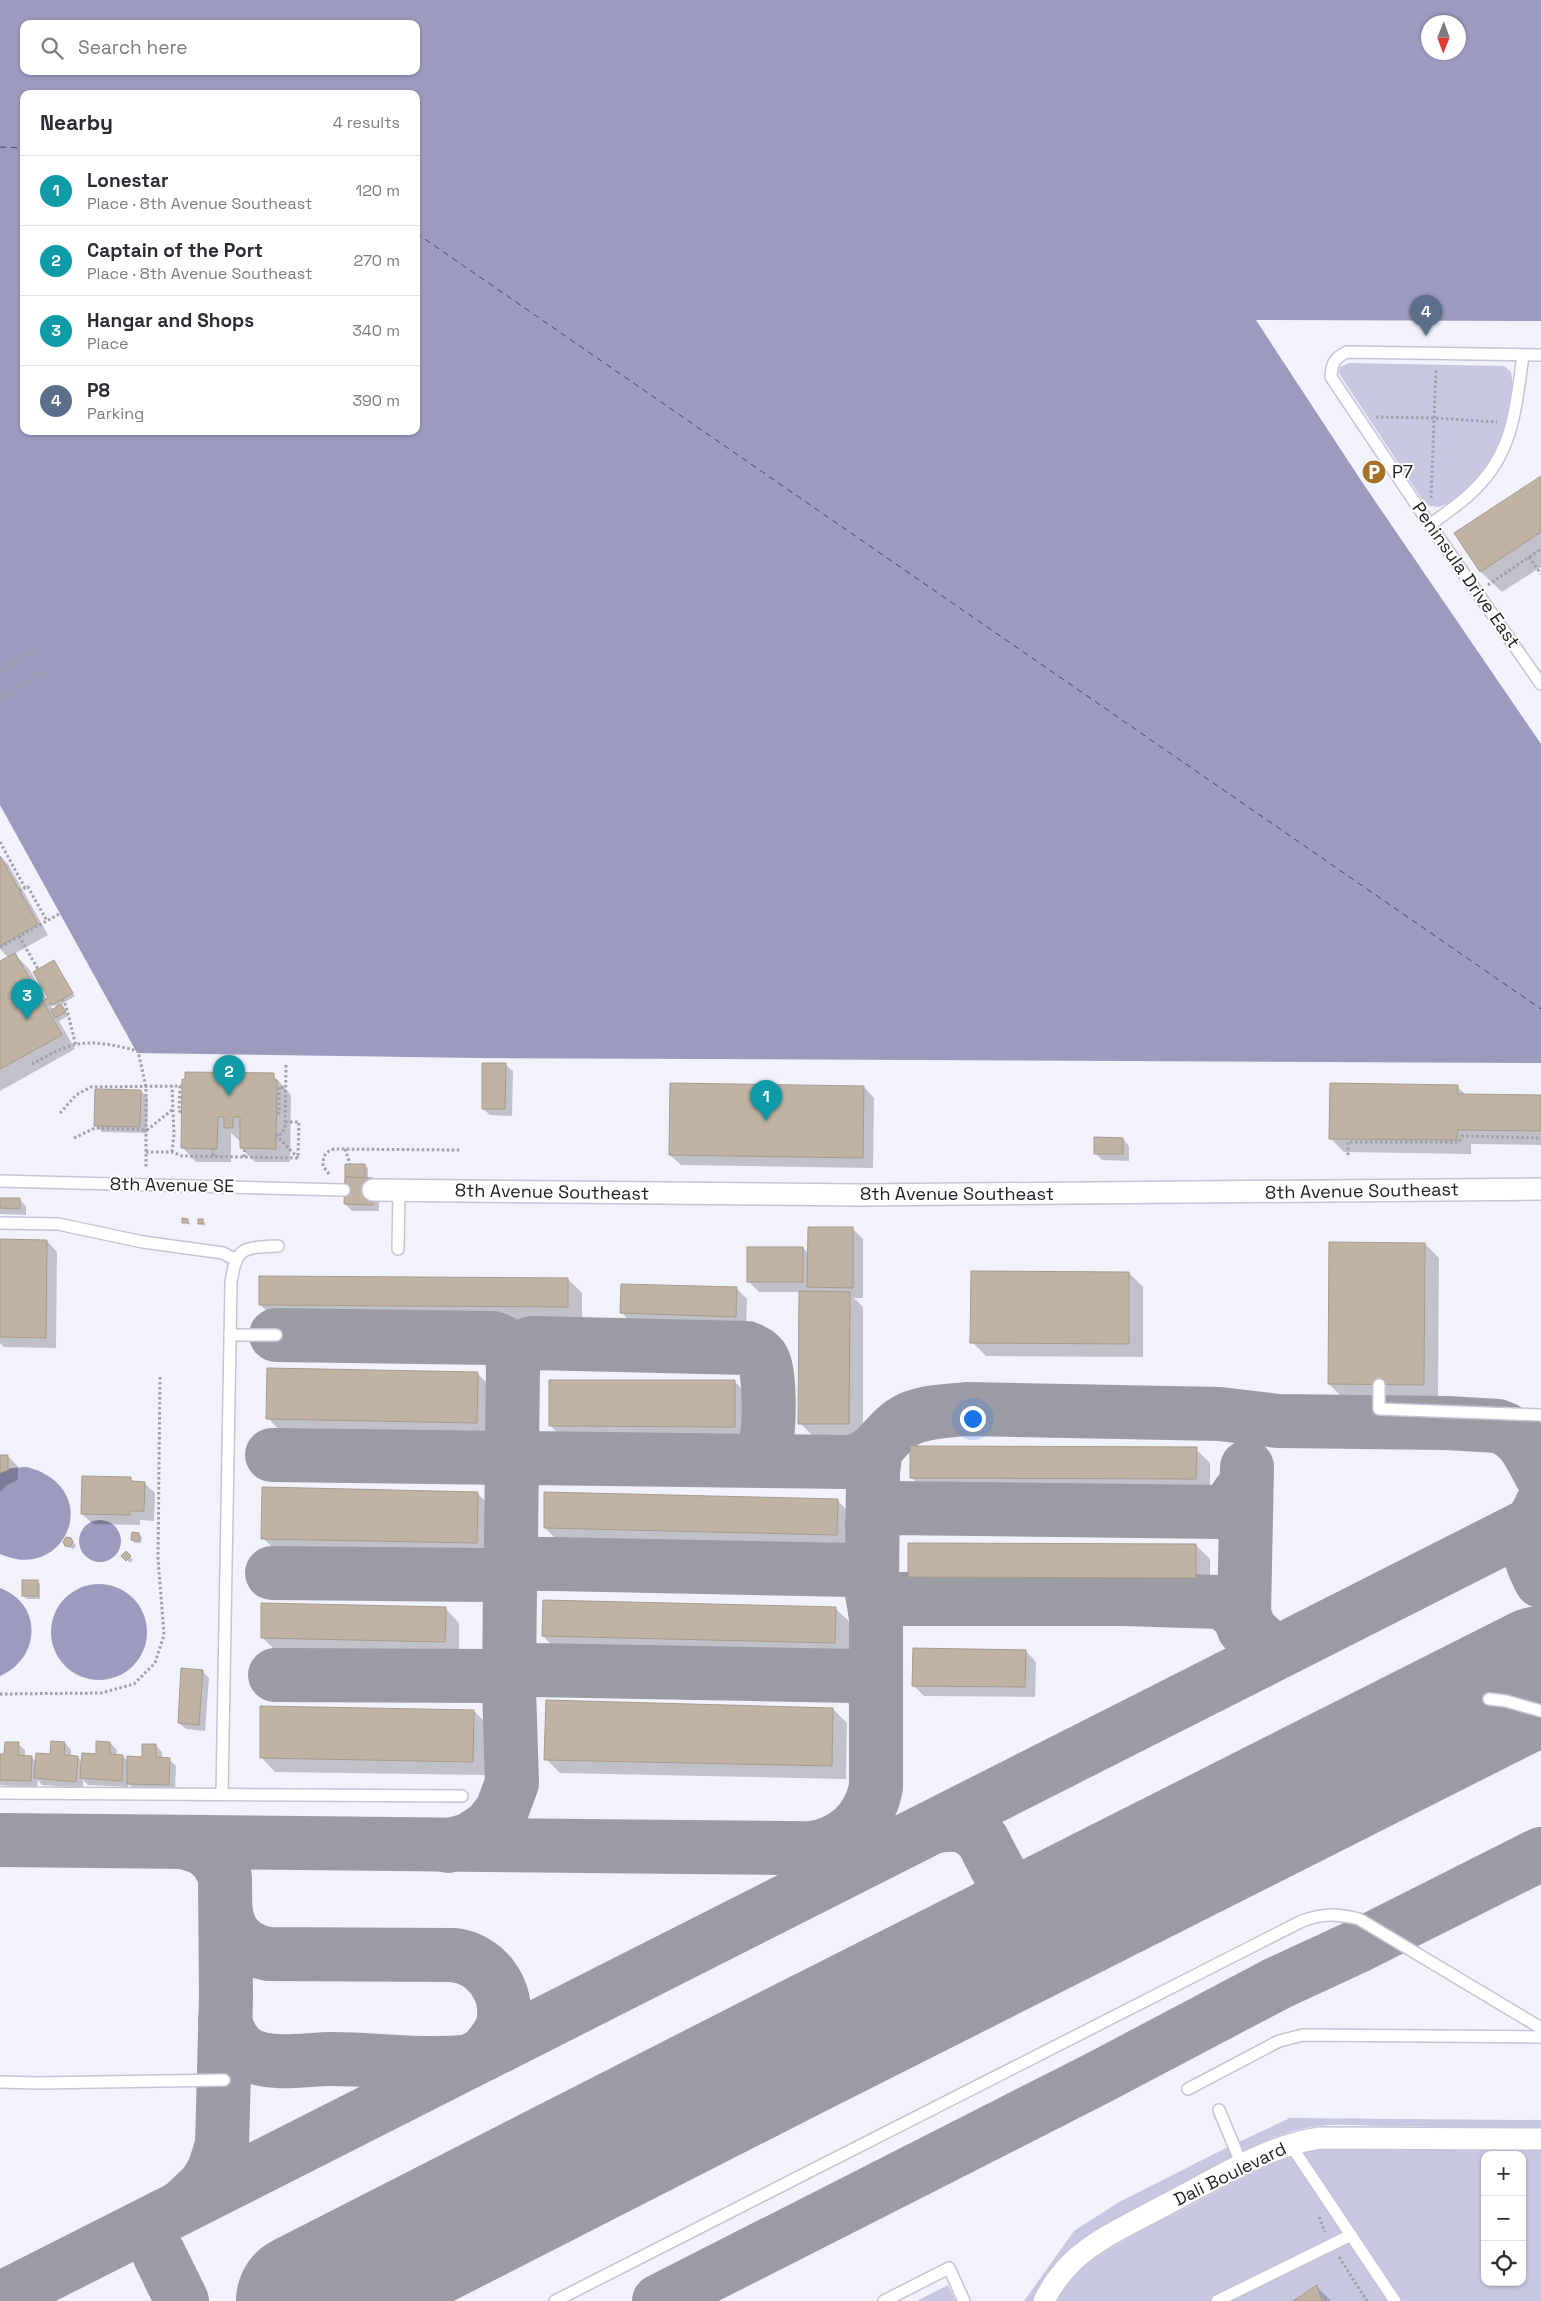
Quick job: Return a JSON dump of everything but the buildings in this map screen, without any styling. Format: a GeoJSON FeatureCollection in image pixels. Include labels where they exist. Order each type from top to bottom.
{"type":"FeatureCollection","features":[{"type":"Feature","properties":{"kind":"street","name":"8th Avenue Southeast"},"geometry":{"type":"LineString","coordinates":[[373,1190],[860,1195],[1541,1189]]}},
{"type":"Feature","properties":{"kind":"street","name":"Dali Boulevard"},"geometry":{"type":"LineString","coordinates":[[1044,2301],[1058,2277],[1074,2260],[1096,2245],[1123,2228],[1242,2165],[1290,2144],[1320,2138],[1541,2139]]}},
{"type":"Feature","properties":{"kind":"lane","name":"Peninsula Drive East"},"geometry":{"type":"LineString","coordinates":[[1437,353],[1347,352],[1337,357],[1332,364],[1332,377],[1430,525],[1541,684]]}},
{"type":"Feature","properties":{"kind":"lane"},"geometry":{"type":"LineString","coordinates":[[1437,353],[1541,355]]}},
{"type":"Feature","properties":{"kind":"lane"},"geometry":{"type":"LineString","coordinates":[[1430,525],[1474,491],[1486,478],[1506,446],[1512,424],[1523,355]]}},
{"type":"Feature","properties":{"kind":"lane","name":"8th Avenue SE"},"geometry":{"type":"LineString","coordinates":[[0,1181],[344,1190]]}},
{"type":"Feature","properties":{"kind":"lane"},"geometry":{"type":"LineString","coordinates":[[398,1249],[399,1190]]}},
{"type":"Feature","properties":{"kind":"lane"},"geometry":{"type":"LineString","coordinates":[[0,1223],[58,1224],[142,1242],[223,1253],[236,1260]]}},
{"type":"Feature","properties":{"kind":"lane"},"geometry":{"type":"LineString","coordinates":[[222,1794],[231,1283],[239,1253],[251,1247],[278,1246]]}},
{"type":"Feature","properties":{"kind":"lane"},"geometry":{"type":"LineString","coordinates":[[230,1334],[276,1335]]}},
{"type":"Feature","properties":{"kind":"lane"},"geometry":{"type":"LineString","coordinates":[[1379,1385],[1379,1409],[1541,1415]]}},
{"type":"Feature","properties":{"kind":"lane"},"geometry":{"type":"LineString","coordinates":[[1489,1699],[1506,1700],[1541,1712]]}},
{"type":"Feature","properties":{"kind":"lane"},"geometry":{"type":"LineString","coordinates":[[0,1793],[462,1796]]}},
{"type":"Feature","properties":{"kind":"lane"},"geometry":{"type":"LineString","coordinates":[[555,2301],[1319,1914],[1337,1914],[1359,1919],[1541,2028]]}},
{"type":"Feature","properties":{"kind":"lane"},"geometry":{"type":"LineString","coordinates":[[1188,2089],[1279,2041],[1303,2035],[1541,2037]]}},
{"type":"Feature","properties":{"kind":"lane"},"geometry":{"type":"LineString","coordinates":[[0,2082],[38,2084],[224,2080]]}},
{"type":"Feature","properties":{"kind":"lane"},"geometry":{"type":"LineString","coordinates":[[1219,2110],[1242,2165]]}},
{"type":"Feature","properties":{"kind":"lane"},"geometry":{"type":"LineString","coordinates":[[1290,2144],[1395,2301]]}},
{"type":"Feature","properties":{"kind":"lane"},"geometry":{"type":"LineString","coordinates":[[1217,2301],[1351,2235]]}},
{"type":"Feature","properties":{"kind":"lane"},"geometry":{"type":"LineString","coordinates":[[884,2301],[949,2268],[964,2301]]}},
{"type":"Feature","properties":{"kind":"path"},"geometry":{"type":"LineString","coordinates":[[1430,525],[1437,353]]}},
{"type":"Feature","properties":{"kind":"path"},"geometry":{"type":"LineString","coordinates":[[1358,417],[1434,418],[1512,424]]}},
{"type":"Feature","properties":{"kind":"path"},"geometry":{"type":"LineString","coordinates":[[1478,593],[1541,549]]}},
{"type":"Feature","properties":{"kind":"path"},"geometry":{"type":"LineString","coordinates":[[1530,557],[1541,574]]}},
{"type":"Feature","properties":{"kind":"path"},"geometry":{"type":"LineString","coordinates":[[0,670],[37,650]]}},
{"type":"Feature","properties":{"kind":"path"},"geometry":{"type":"LineString","coordinates":[[0,698],[48,671]]}},
{"type":"Feature","properties":{"kind":"path"},"geometry":{"type":"LineString","coordinates":[[0,842],[25,888],[28,887],[47,921]]}},
{"type":"Feature","properties":{"kind":"path"},"geometry":{"type":"LineString","coordinates":[[19,891],[25,888]]}},
{"type":"Feature","properties":{"kind":"path"},"geometry":{"type":"LineString","coordinates":[[0,947],[61,913]]}},
{"type":"Feature","properties":{"kind":"path"},"geometry":{"type":"LineString","coordinates":[[19,936],[38,969]]}},
{"type":"Feature","properties":{"kind":"path"},"geometry":{"type":"LineString","coordinates":[[62,999],[66,1006],[76,1046]]}},
{"type":"Feature","properties":{"kind":"path"},"geometry":{"type":"LineString","coordinates":[[32,1064],[65,1047],[110,1044],[138,1051],[146,1086],[146,1185]]}},
{"type":"Feature","properties":{"kind":"path"},"geometry":{"type":"LineString","coordinates":[[286,1065],[284,1132],[276,1135],[298,1158]]}},
{"type":"Feature","properties":{"kind":"path"},"geometry":{"type":"LineString","coordinates":[[60,1113],[76,1095],[91,1086],[180,1086],[179,1112],[181,1112]]}},
{"type":"Feature","properties":{"kind":"path"},"geometry":{"type":"LineString","coordinates":[[172,1086],[174,1134],[172,1152]]}},
{"type":"Feature","properties":{"kind":"path"},"geometry":{"type":"LineString","coordinates":[[277,1112],[279,1112],[279,1087],[286,1088]]}},
{"type":"Feature","properties":{"kind":"path"},"geometry":{"type":"LineString","coordinates":[[74,1138],[96,1128],[147,1130],[172,1110]]}},
{"type":"Feature","properties":{"kind":"path"},"geometry":{"type":"LineString","coordinates":[[285,1122],[299,1122],[298,1158]]}},
{"type":"Feature","properties":{"kind":"path"},"geometry":{"type":"LineString","coordinates":[[174,1134],[181,1134]]}},
{"type":"Feature","properties":{"kind":"path"},"geometry":{"type":"LineString","coordinates":[[1348,1155],[1348,1142],[1459,1142],[1462,1136],[1541,1138]]}},
{"type":"Feature","properties":{"kind":"path"},"geometry":{"type":"LineString","coordinates":[[212,1148],[213,1157]]}},
{"type":"Feature","properties":{"kind":"path"},"geometry":{"type":"LineString","coordinates":[[244,1157],[245,1148]]}},
{"type":"Feature","properties":{"kind":"path"},"geometry":{"type":"LineString","coordinates":[[337,1175],[325,1171],[323,1159],[328,1152],[334,1149],[460,1150]]}},
{"type":"Feature","properties":{"kind":"path"},"geometry":{"type":"LineString","coordinates":[[345,1149],[350,1164]]}},
{"type":"Feature","properties":{"kind":"path"},"geometry":{"type":"LineString","coordinates":[[146,1152],[172,1152],[182,1156],[298,1158]]}},
{"type":"Feature","properties":{"kind":"path"},"geometry":{"type":"LineString","coordinates":[[0,1694],[101,1693],[134,1684],[155,1663],[164,1635],[158,1558],[160,1376]]}},
{"type":"Feature","properties":{"kind":"shaded area"},"geometry":{"type":"Polygon","coordinates":[[[0,0],[1541,0],[1541,321],[1256,320],[1362,482],[1541,744],[1541,1063],[479,1058],[137,1053],[0,805],[0,0]]]}},
{"type":"Feature","properties":{"kind":"shaded area"},"geometry":{"type":"Polygon","coordinates":[[[1349,363],[1504,366],[1511,372],[1514,395],[1503,444],[1489,470],[1467,491],[1453,501],[1439,507],[1426,505],[1339,373],[1340,367],[1349,363]]]}},
{"type":"Feature","properties":{"kind":"shaded area"},"geometry":{"type":"Polygon","coordinates":[[[27,1467],[51,1478],[65,1494],[71,1512],[68,1530],[58,1545],[43,1556],[23,1560],[0,1554],[0,1473],[11,1468],[27,1467]]]}},
{"type":"Feature","properties":{"kind":"shaded area"},"geometry":{"type":"Polygon","coordinates":[[[104,1520],[112,1523],[118,1529],[121,1541],[118,1553],[112,1559],[96,1562],[88,1559],[82,1553],[79,1537],[82,1529],[88,1523],[104,1520]]]}},
{"type":"Feature","properties":{"kind":"shaded area"},"geometry":{"type":"Polygon","coordinates":[[[99,1584],[117,1588],[133,1598],[143,1614],[147,1632],[143,1650],[133,1666],[117,1676],[99,1680],[81,1676],[65,1666],[55,1650],[51,1632],[55,1614],[65,1598],[81,1588],[99,1584]]]}},
{"type":"Feature","properties":{"kind":"shaded area"},"geometry":{"type":"Polygon","coordinates":[[[0,1588],[14,1596],[24,1606],[30,1618],[31,1631],[29,1644],[23,1657],[14,1668],[0,1676],[0,1588]]]}},
{"type":"Feature","properties":{"kind":"shaded area"},"geometry":{"type":"Polygon","coordinates":[[[1290,2118],[1541,2120],[1541,2128],[1335,2125],[1317,2126],[1280,2135],[1245,2150],[1122,2215],[1096,2231],[1058,2260],[1043,2280],[1032,2301],[1024,2301],[1074,2231],[1119,2202],[1290,2118]]]}},
{"type":"Feature","properties":{"kind":"shaded area"},"geometry":{"type":"Polygon","coordinates":[[[1320,2149],[1541,2151],[1541,2301],[1056,2301],[1078,2272],[1120,2242],[1252,2172],[1285,2158],[1320,2149]]]}},
{"type":"Feature","properties":{"kind":"shaded area"},"geometry":{"type":"Polygon","coordinates":[[[948,2285],[956,2301],[917,2301],[948,2285]]]}},
{"type":"Feature","properties":{"kind":"ferry route"},"geometry":{"type":"LineString","coordinates":[[0,147],[20,148]]}},
{"type":"Feature","properties":{"kind":"ferry route"},"geometry":{"type":"LineString","coordinates":[[420,236],[1541,1009]]}},
{"type":"Feature","properties":{"kind":"taxiway"},"geometry":{"type":"LineString","coordinates":[[276,1335],[492,1338],[505,1344],[510,1352],[513,1366],[511,1543],[517,1557],[524,1562],[532,1564]]}},
{"type":"Feature","properties":{"kind":"taxiway"},"geometry":{"type":"LineString","coordinates":[[513,1366],[519,1351],[533,1343],[747,1348],[763,1359],[768,1380],[769,1407],[766,1444],[760,1453],[747,1460]]}},
{"type":"Feature","properties":{"kind":"taxiway"},"geometry":{"type":"LineString","coordinates":[[272,1455],[848,1462],[867,1456],[893,1430],[909,1419],[930,1413],[966,1409],[1220,1414],[1278,1421],[1447,1423],[1498,1426],[1519,1439],[1529,1452],[1541,1475]]}},
{"type":"Feature","properties":{"kind":"taxiway"},"geometry":{"type":"LineString","coordinates":[[808,1849],[833,1842],[853,1830],[861,1821],[873,1800],[876,1787],[876,1618],[872,1593],[873,1471],[876,1449]]}},
{"type":"Feature","properties":{"kind":"taxiway"},"geometry":{"type":"LineString","coordinates":[[1247,1467],[1244,1614],[1250,1630],[1262,1641]]}},
{"type":"Feature","properties":{"kind":"taxiway"},"geometry":{"type":"LineString","coordinates":[[872,1526],[881,1512],[891,1508],[1219,1512],[1228,1508],[1246,1486]]}},
{"type":"Feature","properties":{"kind":"taxiway"},"geometry":{"type":"LineString","coordinates":[[1541,1506],[1532,1524],[1529,1539],[1530,1553],[1541,1581]]}},
{"type":"Feature","properties":{"kind":"taxiway"},"geometry":{"type":"LineString","coordinates":[[0,2299],[1541,1519]]}},
{"type":"Feature","properties":{"kind":"taxiway"},"geometry":{"type":"LineString","coordinates":[[272,1573],[489,1575],[532,1564],[853,1570],[866,1562],[872,1551]]}},
{"type":"Feature","properties":{"kind":"taxiway"},"geometry":{"type":"LineString","coordinates":[[448,1846],[471,1839],[490,1826],[502,1810],[512,1783],[509,1688],[510,1584],[514,1573],[523,1566]]}},
{"type":"Feature","properties":{"kind":"taxiway"},"geometry":{"type":"LineString","coordinates":[[876,1618],[884,1604],[896,1599],[1123,1599],[1219,1602],[1235,1612],[1244,1629]]}},
{"type":"Feature","properties":{"kind":"taxiway"},"geometry":{"type":"LineString","coordinates":[[510,1650],[518,1665],[534,1670],[855,1676],[868,1683],[875,1697]]}},
{"type":"Feature","properties":{"kind":"taxiway"},"geometry":{"type":"LineString","coordinates":[[1530,1680],[1541,1669]]}},
{"type":"Feature","properties":{"kind":"taxiway"},"geometry":{"type":"LineString","coordinates":[[275,1675],[485,1676],[534,1670]]}},
{"type":"Feature","properties":{"kind":"taxiway"},"geometry":{"type":"LineString","coordinates":[[936,1826],[962,1826],[978,1835],[983,1841],[1016,1905]]}},
{"type":"Feature","properties":{"kind":"taxiway"},"geometry":{"type":"LineString","coordinates":[[0,1840],[878,1849]]}},
{"type":"Feature","properties":{"kind":"taxiway"},"geometry":{"type":"LineString","coordinates":[[184,2205],[206,2184],[214,2170],[222,2145],[226,1997],[225,1878],[211,1854],[200,1847],[186,1843]]}},
{"type":"Feature","properties":{"kind":"taxiway"},"geometry":{"type":"LineString","coordinates":[[659,2301],[1096,2079],[1278,1983],[1358,1946],[1541,1854]]}},
{"type":"Feature","properties":{"kind":"taxiway"},"geometry":{"type":"LineString","coordinates":[[975,1960],[998,1944],[1010,1931],[1014,1924],[1016,1905],[1031,1916],[1063,1916]]}},
{"type":"Feature","properties":{"kind":"taxiway"},"geometry":{"type":"LineString","coordinates":[[226,1912],[231,1928],[240,1940],[253,1949],[269,1954],[453,1955],[465,1957],[476,1962],[493,1978],[503,2000],[503,2024],[495,2040],[484,2054]]}},
{"type":"Feature","properties":{"kind":"taxiway"},"geometry":{"type":"LineString","coordinates":[[225,2021],[231,2037],[242,2050],[252,2056],[271,2061],[348,2059],[431,2063],[463,2062]]}},
{"type":"Feature","properties":{"kind":"taxiway"},"geometry":{"type":"LineString","coordinates":[[159,2254],[182,2301]]}},
{"type":"Feature","properties":{"kind":"runway"},"geometry":{"type":"LineString","coordinates":[[304,2301],[1541,1674]]}},
{"type":"Feature","properties":{"kind":"place","name":"P8"},"geometry":{"type":"Point","coordinates":[1426,336]}},
{"type":"Feature","properties":{"kind":"place","name":"P7"},"geometry":{"type":"Point","coordinates":[1374,472]}},
{"type":"Feature","properties":{"kind":"place","name":"Hangar and Shops"},"geometry":{"type":"Point","coordinates":[27,1020]}},
{"type":"Feature","properties":{"kind":"place","name":"Captain of the Port"},"geometry":{"type":"Point","coordinates":[229,1096]}},
{"type":"Feature","properties":{"kind":"place","name":"Lonestar"},"geometry":{"type":"Point","coordinates":[766,1121]}}]}
